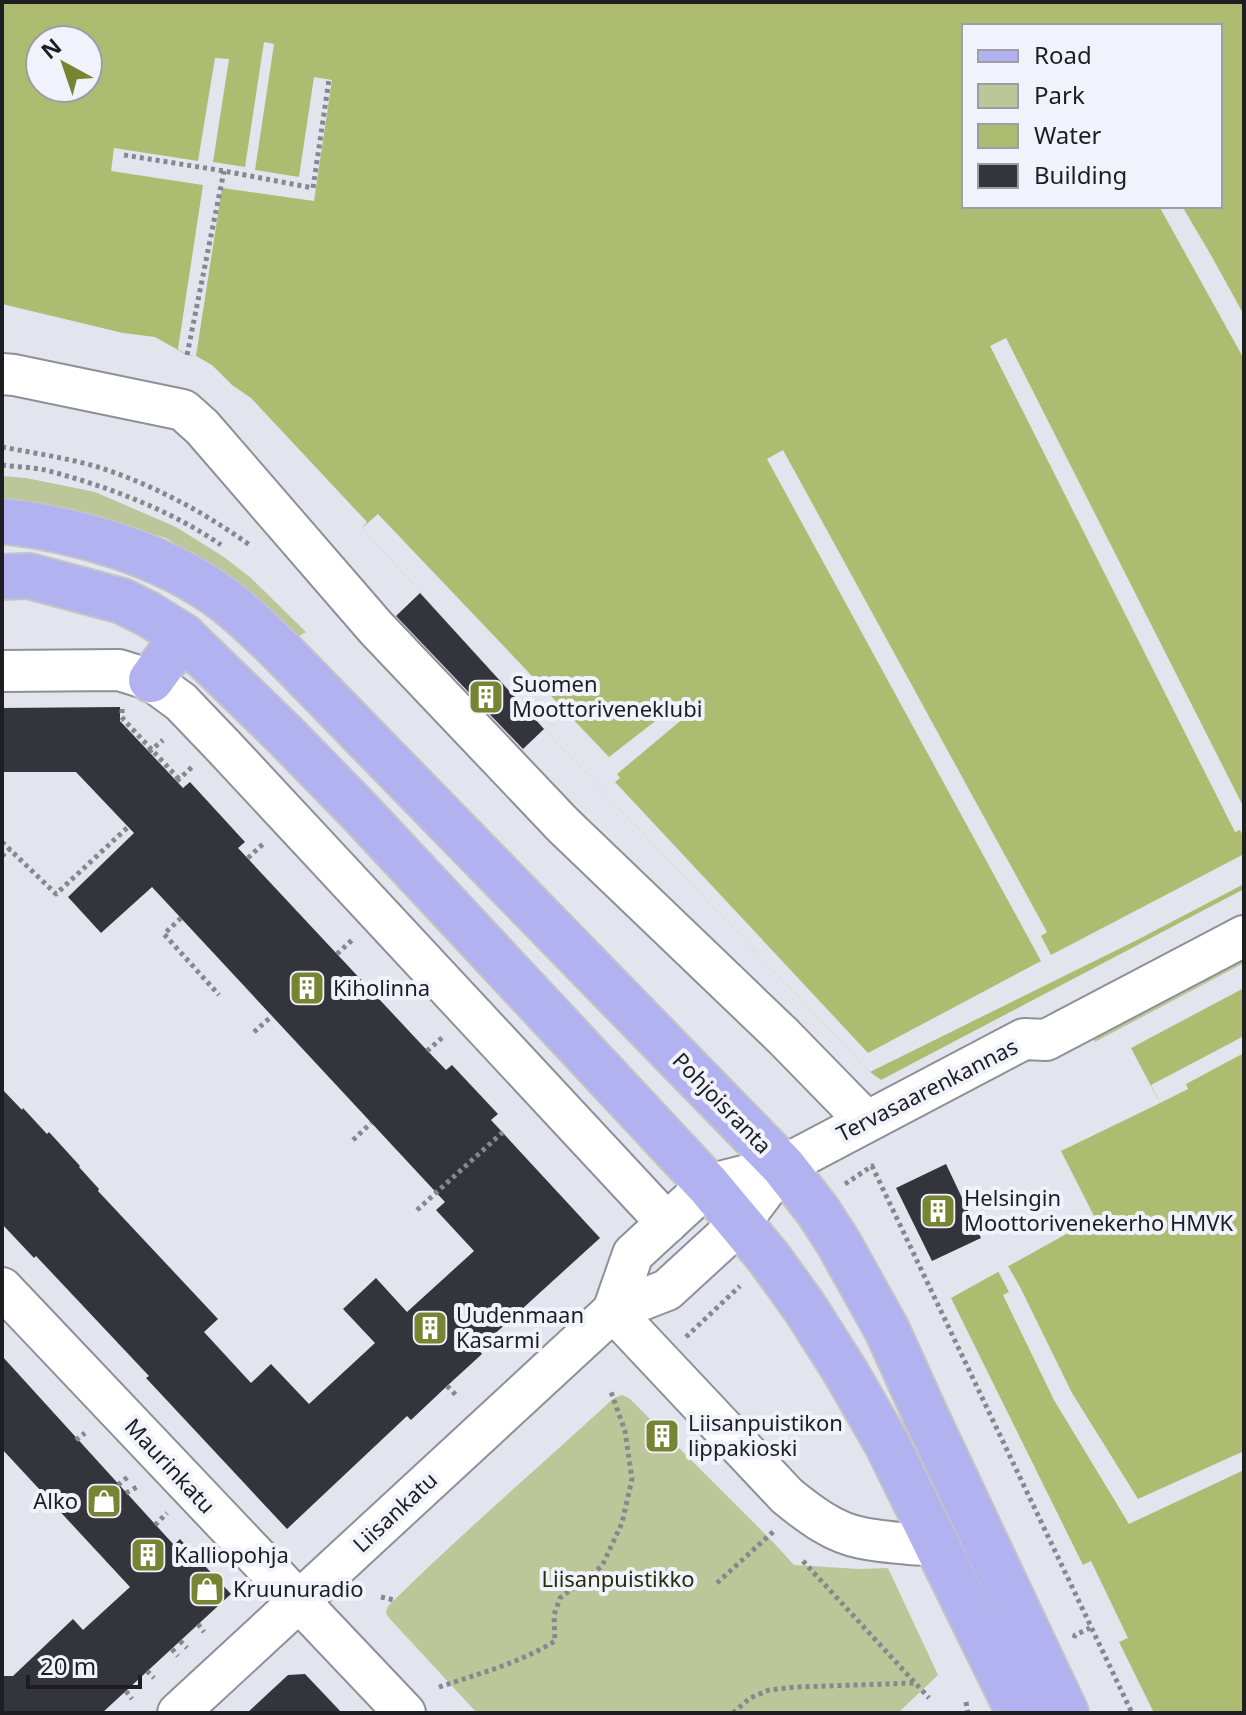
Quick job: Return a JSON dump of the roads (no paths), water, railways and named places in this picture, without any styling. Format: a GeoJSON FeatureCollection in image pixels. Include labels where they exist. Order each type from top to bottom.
{"type":"FeatureCollection","features":[{"type":"Feature","properties":{"kind":"main road","name":"Pohjoisranta"},"geometry":{"type":"LineString","coordinates":[[2,521],[118,545],[191,579],[226,601],[278,648],[783,1166],[838,1242],[887,1330],[1066,1713]]}},
{"type":"Feature","properties":{"kind":"main road"},"geometry":{"type":"LineString","coordinates":[[2,577],[29,576],[122,601],[183,636],[361,813],[708,1185],[769,1258],[845,1371],[887,1444],[1019,1713]]}},
{"type":"Feature","properties":{"kind":"main road"},"geometry":{"type":"LineString","coordinates":[[151,680],[183,636]]}},
{"type":"Feature","properties":{"kind":"street"},"geometry":{"type":"LineString","coordinates":[[2,374],[183,410],[202,427],[376,628],[552,813],[783,1036],[866,1121]]}},
{"type":"Feature","properties":{"kind":"street"},"geometry":{"type":"LineString","coordinates":[[2,671],[119,670],[151,680],[181,702],[667,1223]]}},
{"type":"Feature","properties":{"kind":"street","name":"Tervasaarenkannas"},"geometry":{"type":"LineString","coordinates":[[783,1166],[1024,1039],[1046,1040],[1244,936]]}},
{"type":"Feature","properties":{"kind":"street","name":"Liisankatu"},"geometry":{"type":"LineString","coordinates":[[613,1311],[633,1254],[708,1185],[783,1166]]}},
{"type":"Feature","properties":{"kind":"street","name":"Liisankatu"},"geometry":{"type":"LineString","coordinates":[[178,1713],[613,1311],[667,1290],[740,1223],[783,1166]]}},
{"type":"Feature","properties":{"kind":"street","name":"Maurinkatu"},"geometry":{"type":"LineString","coordinates":[[2,1288],[405,1713]]}},
{"type":"Feature","properties":{"kind":"street"},"geometry":{"type":"LineString","coordinates":[[613,1311],[787,1496],[809,1514],[860,1538],[937,1546]]}},
{"type":"Feature","properties":{"kind":"water"},"geometry":{"type":"Polygon","coordinates":[[[2,2],[1244,2],[1244,889],[881,1080],[544,729],[362,528],[367,522],[251,398],[212,365],[155,337],[123,333],[2,304],[2,2]]]}},
{"type":"Feature","properties":{"kind":"water"},"geometry":{"type":"Polygon","coordinates":[[[1244,988],[1244,1713],[1154,1713],[1119,1642],[1128,1638],[1091,1561],[1083,1565],[951,1298],[1095,1218],[1061,1151],[1160,1103],[1131,1048],[1244,988]]]}},
{"type":"Feature","properties":{"kind":"place","name":"Suomen Moottoriveneklubi"},"geometry":{"type":"Point","coordinates":[486,697]}},
{"type":"Feature","properties":{"kind":"place","name":"Kiholinna"},"geometry":{"type":"Point","coordinates":[307,988]}},
{"type":"Feature","properties":{"kind":"place","name":"Helsingin Moottorivenekerho HMVK"},"geometry":{"type":"Point","coordinates":[938,1211]}},
{"type":"Feature","properties":{"kind":"place","name":"Uudenmaan Kasarmi"},"geometry":{"type":"Point","coordinates":[430,1328]}},
{"type":"Feature","properties":{"kind":"place","name":"Liisanpuistikon lippakioski"},"geometry":{"type":"Point","coordinates":[662,1436]}},
{"type":"Feature","properties":{"kind":"place","name":"Alko"},"geometry":{"type":"Point","coordinates":[104,1501]}},
{"type":"Feature","properties":{"kind":"place","name":"Kalliopohja"},"geometry":{"type":"Point","coordinates":[148,1555]}},
{"type":"Feature","properties":{"kind":"place","name":"Kruunuradio"},"geometry":{"type":"Point","coordinates":[207,1589]}},
{"type":"Feature","properties":{"kind":"park label","name":"Liisanpuistikko"},"geometry":{"type":"Point","coordinates":[618,1579]}}]}
